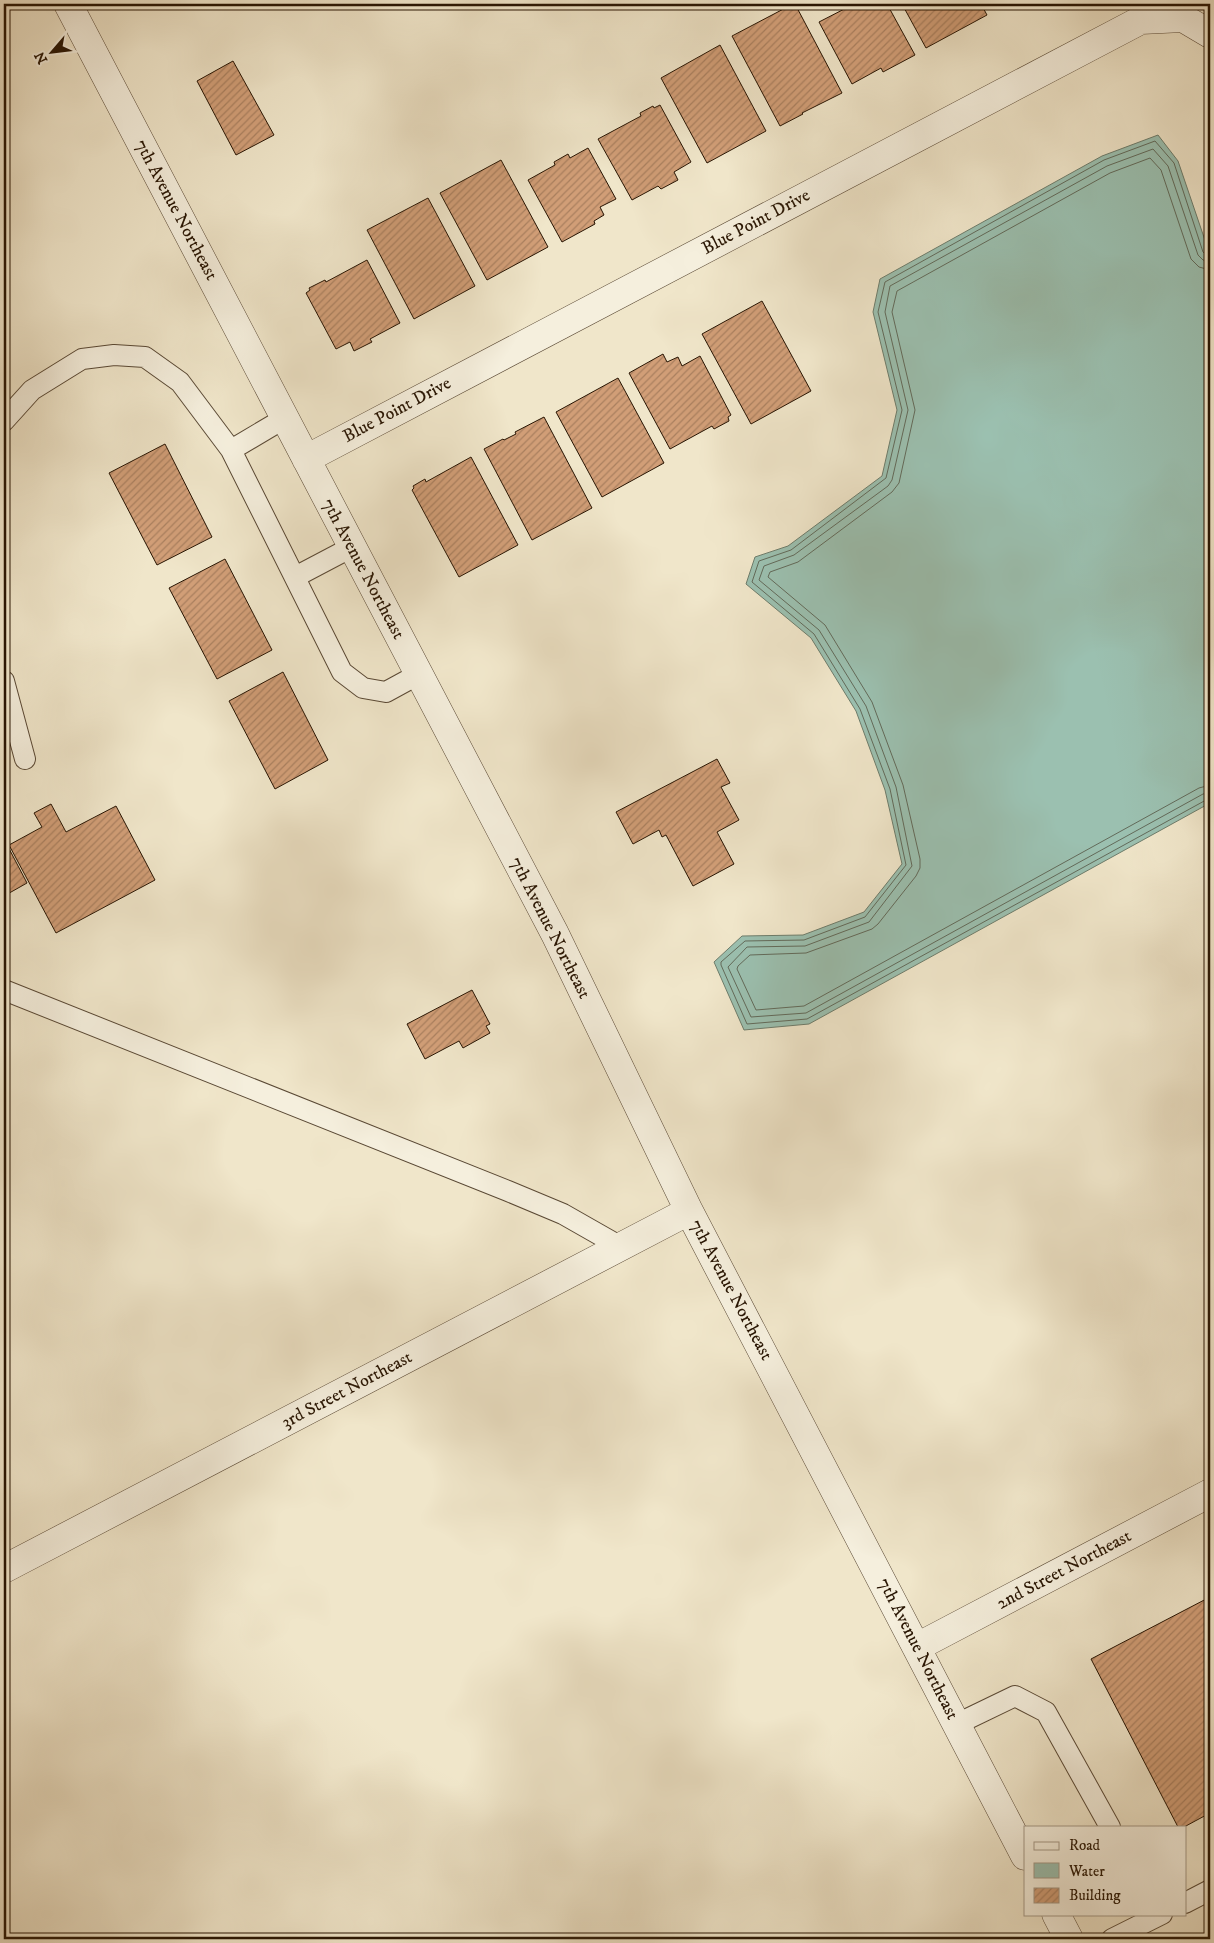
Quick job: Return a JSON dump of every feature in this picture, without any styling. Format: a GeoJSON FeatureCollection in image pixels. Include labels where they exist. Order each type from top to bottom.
{"type":"FeatureCollection","features":[{"type":"Feature","properties":{"kind":"street","name":"7th Avenue Northeast"},"geometry":{"type":"LineString","coordinates":[[68,4],[555,934],[689,1211],[1024,1854]]}},
{"type":"Feature","properties":{"kind":"street","name":"Blue Point Drive"},"geometry":{"type":"LineString","coordinates":[[306,458],[1141,20],[1183,18],[1210,34]]}},
{"type":"Feature","properties":{"kind":"street","name":"3rd Street Northeast"},"geometry":{"type":"LineString","coordinates":[[4,1569],[689,1211]]}},
{"type":"Feature","properties":{"kind":"street","name":"2nd Street Northeast"},"geometry":{"type":"LineString","coordinates":[[917,1647],[1210,1493]]}},
{"type":"Feature","properties":{"kind":"street"},"geometry":{"type":"LineString","coordinates":[[1057,1916],[1069,1939]]}},
{"type":"Feature","properties":{"kind":"lane"},"geometry":{"type":"LineString","coordinates":[[4,421],[32,390],[82,359],[114,355],[145,357],[180,382],[231,450],[342,672],[363,688],[386,692],[418,674]]}},
{"type":"Feature","properties":{"kind":"lane"},"geometry":{"type":"LineString","coordinates":[[231,450],[285,418]]}},
{"type":"Feature","properties":{"kind":"lane"},"geometry":{"type":"LineString","coordinates":[[295,577],[352,547]]}},
{"type":"Feature","properties":{"kind":"lane"},"geometry":{"type":"LineString","coordinates":[[4,681],[25,759]]}},
{"type":"Feature","properties":{"kind":"lane"},"geometry":{"type":"LineString","coordinates":[[4,990],[508,1190],[563,1214],[621,1247]]}},
{"type":"Feature","properties":{"kind":"lane"},"geometry":{"type":"LineString","coordinates":[[957,1724],[1015,1696],[1046,1712],[1109,1826]]}},
{"type":"Feature","properties":{"kind":"lane"},"geometry":{"type":"LineString","coordinates":[[1186,1902],[1210,1890]]}},
{"type":"Feature","properties":{"kind":"lane"},"geometry":{"type":"LineString","coordinates":[[1112,1939],[1157,1916]]}},
{"type":"Feature","properties":{"kind":"water"},"geometry":{"type":"Polygon","coordinates":[[[1158,135],[1178,161],[1210,255],[1210,803],[809,1024],[744,1030],[714,962],[742,936],[803,935],[864,912],[902,864],[885,790],[856,711],[811,638],[746,584],[755,557],[788,546],[882,476],[897,410],[873,312],[880,279],[1102,156],[1158,135]]]}},
{"type":"Feature","properties":{"kind":"building"},"geometry":{"type":"Polygon","coordinates":[[[795,4],[842,93],[780,126],[732,36],[795,4]]]}},
{"type":"Feature","properties":{"kind":"building"},"geometry":{"type":"Polygon","coordinates":[[[854,4],[887,4],[915,55],[883,72],[881,68],[852,84],[819,22],[854,4]]]}},
{"type":"Feature","properties":{"kind":"building"},"geometry":{"type":"Polygon","coordinates":[[[902,4],[981,4],[987,15],[926,48],[902,4]]]}},
{"type":"Feature","properties":{"kind":"building"},"geometry":{"type":"Polygon","coordinates":[[[720,45],[766,131],[707,163],[661,78],[720,45]]]}},
{"type":"Feature","properties":{"kind":"building"},"geometry":{"type":"Polygon","coordinates":[[[233,61],[274,135],[236,155],[197,81],[233,61]]]}},
{"type":"Feature","properties":{"kind":"building"},"geometry":{"type":"Polygon","coordinates":[[[660,105],[691,162],[674,172],[678,180],[661,189],[658,186],[632,200],[598,139],[641,116],[640,113],[653,106],[654,108],[660,105]]]}},
{"type":"Feature","properties":{"kind":"building"},"geometry":{"type":"Polygon","coordinates":[[[588,148],[616,199],[600,207],[604,215],[594,221],[595,224],[562,242],[528,180],[555,165],[554,162],[568,154],[570,158],[588,148]]]}},
{"type":"Feature","properties":{"kind":"building"},"geometry":{"type":"Polygon","coordinates":[[[501,160],[548,247],[487,280],[440,193],[501,160]]]}},
{"type":"Feature","properties":{"kind":"building"},"geometry":{"type":"Polygon","coordinates":[[[428,198],[475,286],[414,319],[367,230],[428,198]]]}},
{"type":"Feature","properties":{"kind":"building"},"geometry":{"type":"Polygon","coordinates":[[[367,260],[400,323],[370,339],[372,342],[354,351],[350,342],[336,349],[306,293],[310,290],[309,288],[325,280],[326,282],[367,260]]]}},
{"type":"Feature","properties":{"kind":"building"},"geometry":{"type":"Polygon","coordinates":[[[762,301],[811,391],[751,424],[702,334],[762,301]]]}},
{"type":"Feature","properties":{"kind":"building"},"geometry":{"type":"Polygon","coordinates":[[[663,354],[667,362],[678,357],[682,366],[700,356],[731,415],[728,417],[729,421],[714,429],[712,426],[670,449],[629,373],[663,354]]]}},
{"type":"Feature","properties":{"kind":"building"},"geometry":{"type":"Polygon","coordinates":[[[618,378],[664,463],[602,497],[556,412],[618,378]]]}},
{"type":"Feature","properties":{"kind":"building"},"geometry":{"type":"Polygon","coordinates":[[[544,417],[592,508],[532,540],[484,449],[516,434],[515,432],[544,417]]]}},
{"type":"Feature","properties":{"kind":"building"},"geometry":{"type":"Polygon","coordinates":[[[165,444],[212,537],[157,565],[109,473],[165,444]]]}},
{"type":"Feature","properties":{"kind":"building"},"geometry":{"type":"Polygon","coordinates":[[[471,457],[518,545],[459,577],[412,490],[413,486],[425,479],[426,482],[471,457]]]}},
{"type":"Feature","properties":{"kind":"building"},"geometry":{"type":"Polygon","coordinates":[[[225,559],[272,650],[217,679],[169,588],[225,559]]]}},
{"type":"Feature","properties":{"kind":"building"},"geometry":{"type":"Polygon","coordinates":[[[283,672],[328,760],[275,789],[229,701],[283,672]]]}},
{"type":"Feature","properties":{"kind":"building"},"geometry":{"type":"Polygon","coordinates":[[[717,759],[730,783],[721,787],[739,820],[717,832],[734,864],[693,886],[666,835],[662,837],[659,830],[633,844],[616,812],[717,759]]]}},
{"type":"Feature","properties":{"kind":"building"},"geometry":{"type":"Polygon","coordinates":[[[51,804],[66,832],[116,806],[155,880],[56,933],[9,845],[42,827],[34,813],[51,804]]]}},
{"type":"Feature","properties":{"kind":"building"},"geometry":{"type":"Polygon","coordinates":[[[4,839],[27,883],[4,896],[4,839]]]}},
{"type":"Feature","properties":{"kind":"building"},"geometry":{"type":"Polygon","coordinates":[[[472,990],[490,1024],[486,1026],[490,1033],[463,1048],[459,1041],[425,1059],[407,1024],[472,990]]]}},
{"type":"Feature","properties":{"kind":"building"},"geometry":{"type":"Polygon","coordinates":[[[1210,1597],[1210,1813],[1186,1826],[1177,1826],[1091,1659],[1210,1597]]]}}]}
